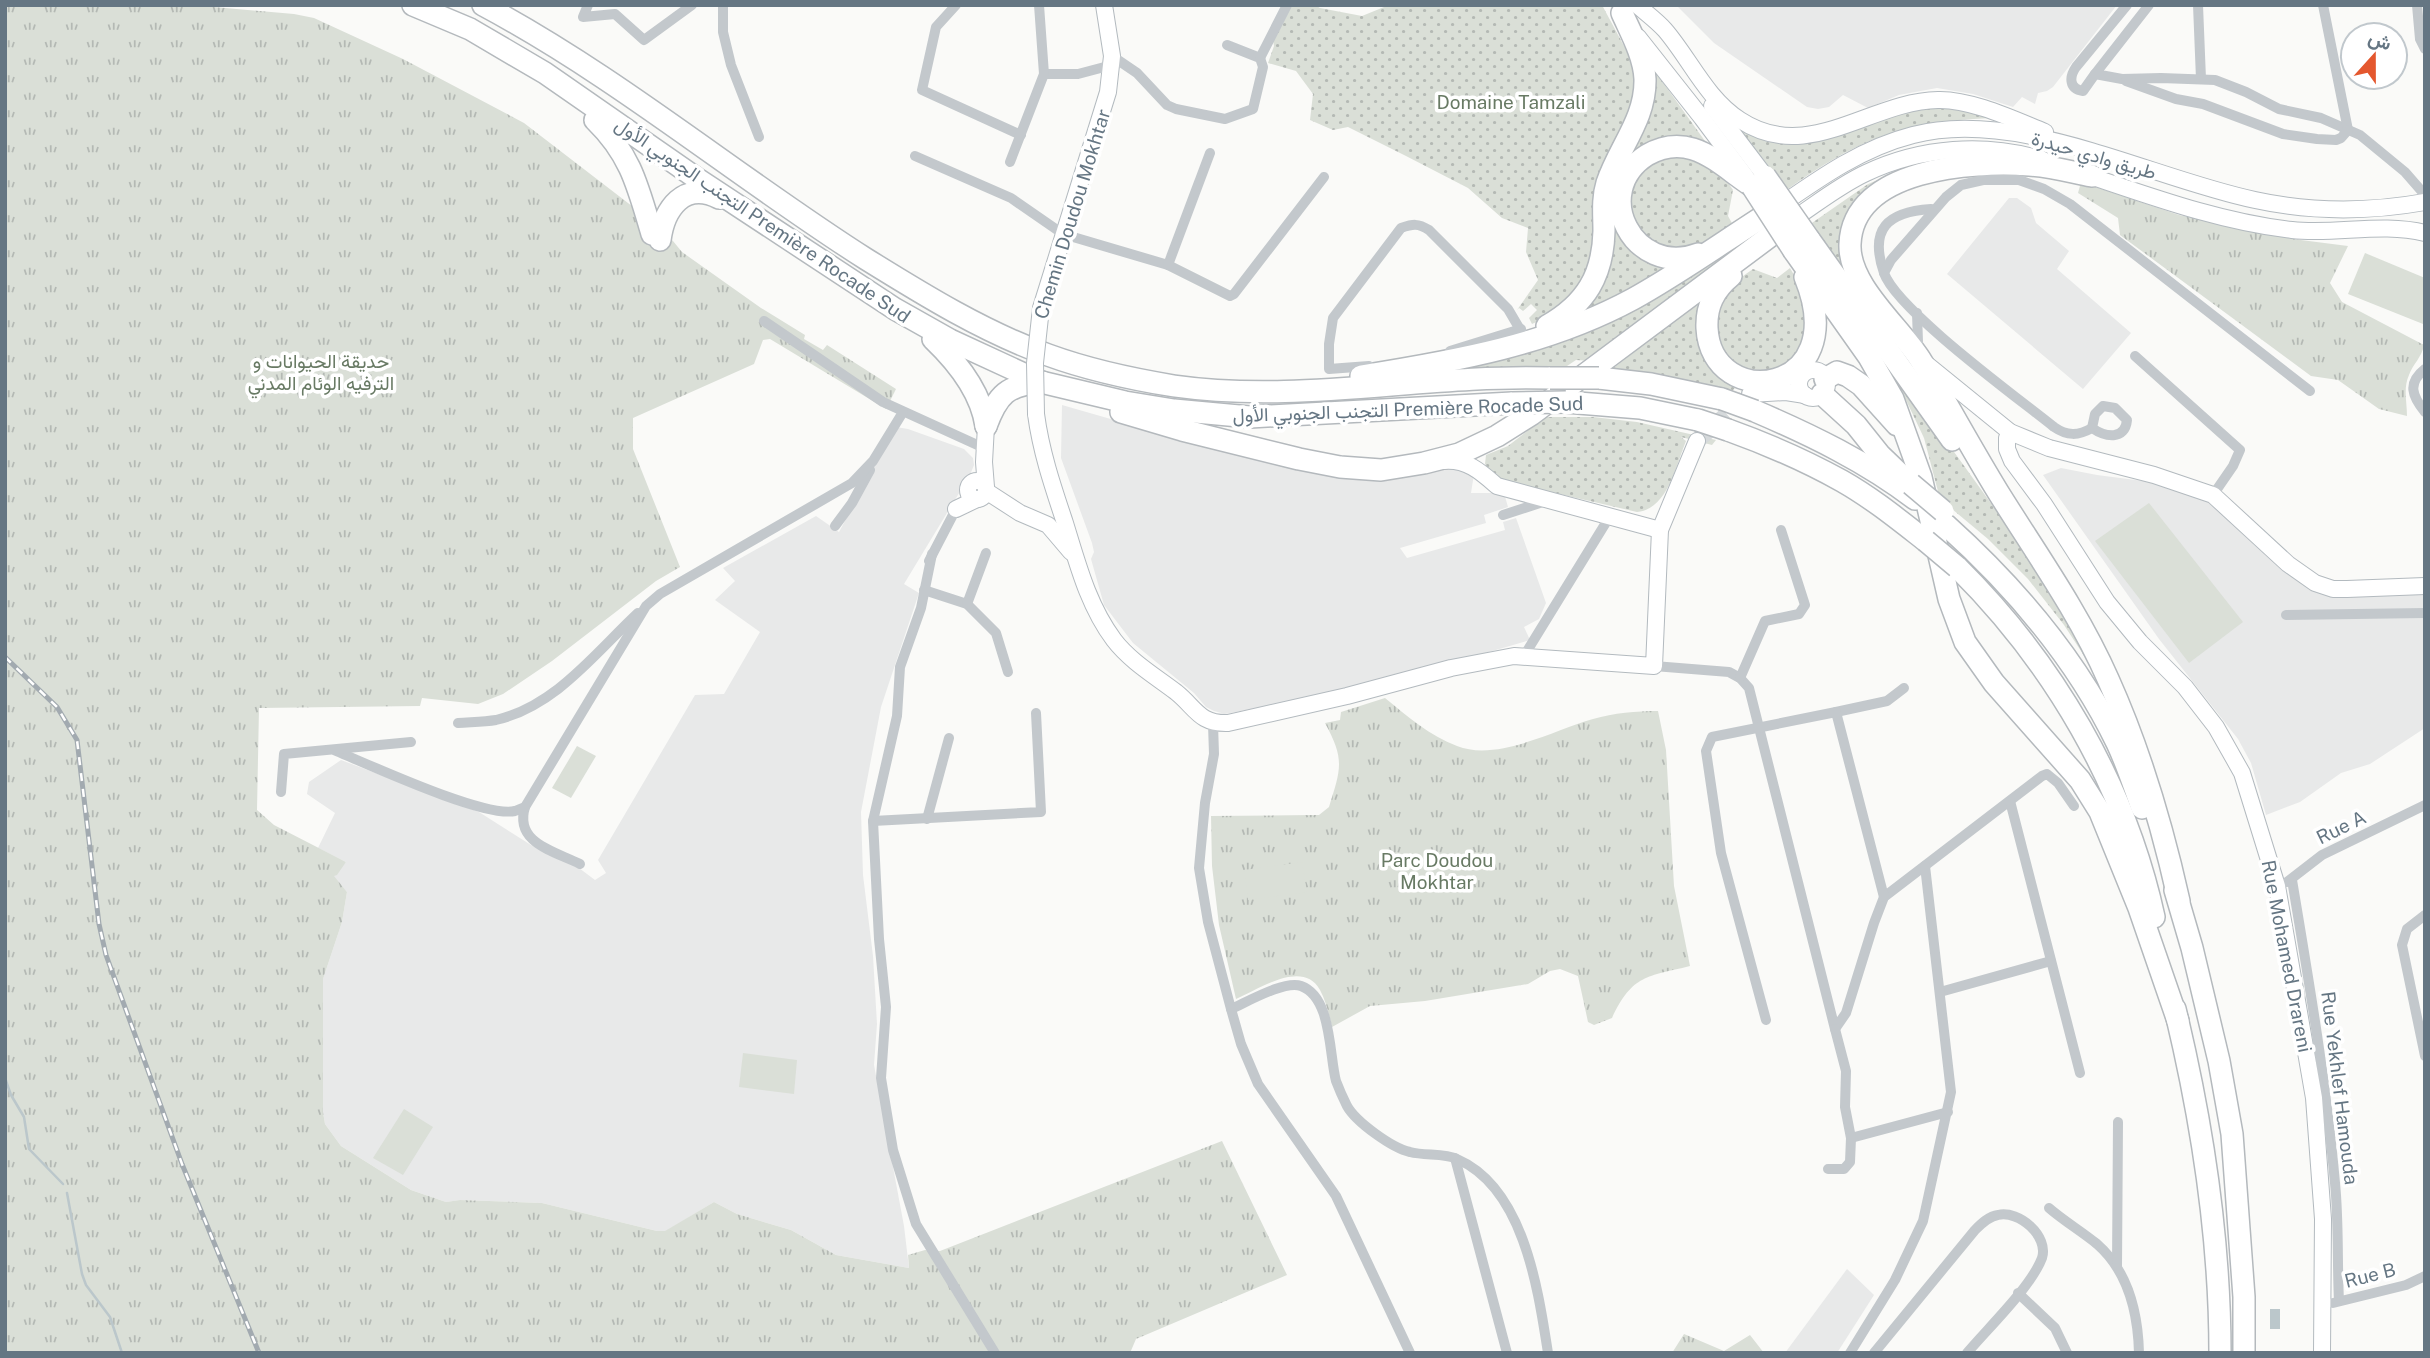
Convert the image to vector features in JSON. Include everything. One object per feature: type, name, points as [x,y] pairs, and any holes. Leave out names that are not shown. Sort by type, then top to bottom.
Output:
[{"type":"highway","name":"التجنب الجنوبي الأول Première Rocade Sud","points":[[413,5],[470,29],[545,73],[752,216],[895,309],[950,340],[1041,382],[1174,410],[1250,417],[1512,403],[1566,402],[1640,408],[1698,431],[1728,430],[1780,451],[1842,481],[1927,541],[1957,567],[2004,617],[2058,690],[2104,771],[2146,878],[2189,1068],[2209,1188],[2214,1230],[2220,1353]]},
{"type":"highway","name":"التجنب الجنوبي الأول Première Rocade Sud","points":[[483,5],[571,58],[839,242],[913,288],[976,323],[1068,362],[1125,377],[1231,392],[1289,393],[1480,379],[1599,378],[1651,384],[1722,399],[1755,411],[1913,491],[1945,518],[2009,584],[2054,638],[2117,743],[2179,901],[2219,1061],[2232,1134],[2243,1283],[2244,1353]]},
{"type":"highway","points":[[1461,359],[1570,313],[1593,283],[1604,244],[1603,199],[1607,183],[1634,130],[1645,78],[1626,8]]},
{"type":"highway","points":[[514,54],[592,117],[621,148],[656,237],[664,217],[679,200],[701,192],[713,195],[752,216]]},
{"type":"highway","points":[[1783,215],[1699,254],[1681,259],[1660,256],[1644,248],[1627,231],[1622,220],[1620,199],[1628,172],[1638,161],[1667,147],[1684,147],[1704,154],[1759,181],[1802,245],[2054,581]]},
{"type":"highway","points":[[2092,176],[2029,165],[1989,164],[1907,178],[1880,190],[1860,210],[1851,233],[1850,249],[1856,273],[1915,352],[1960,431],[2088,639],[2127,723],[2163,836],[2179,901]]},
{"type":"highway","points":[[1190,387],[1344,378],[1461,359],[1540,339],[1634,299],[1783,215]]},
{"type":"highway","points":[[1783,215],[1765,248],[1722,284],[1712,298],[1707,312],[1711,351],[1723,366],[1735,375],[1756,381],[1772,382],[1787,376],[1810,382],[1856,425],[1913,491]]},
{"type":"highway","points":[[986,426],[1001,395],[1018,386],[1041,382],[1114,411],[1299,459],[1368,470],[1424,463],[1475,447],[1532,414],[1783,215]]},
{"type":"highway","points":[[1802,245],[1817,323],[1810,382]]},
{"type":"highway","points":[[1802,245],[1822,288],[1885,383],[1902,420],[1917,463],[1958,628],[1994,683],[2072,771],[2094,800],[2139,908],[2178,1021]]},
{"type":"highway","points":[[895,309],[934,339],[954,361],[981,404],[986,426]]},
{"type":"highway","points":[[1810,382],[1837,372],[1849,376],[1861,385],[1898,426],[1917,463]]},
{"type":"street","points":[[587,5],[583,17],[615,15],[644,40],[692,5]]},
{"type":"street","points":[[723,5],[723,33],[731,65],[759,137]]},
{"type":"street","points":[[956,5],[936,27],[922,90],[1021,135]]},
{"type":"street","points":[[1010,162],[1044,74],[1039,5]]},
{"type":"street","name":"Chemin Doudou Mokhtar","points":[[1104,5],[1112,61],[1101,117],[1041,308],[1035,363],[1036,414],[1049,473],[1083,584],[1100,618],[1130,658],[1213,724]]},
{"type":"street","points":[[1044,74],[1078,74],[1112,61],[1137,73],[1167,104],[1176,109],[1225,119],[1252,109],[1263,67],[1260,58],[1287,5]]},
{"type":"street","points":[[2127,5],[2071,75],[2071,83],[2077,90],[2083,92],[2148,5]]},
{"type":"street","points":[[2198,5],[2201,79]]},
{"type":"street","points":[[2323,5],[2348,130]]},
{"type":"street","points":[[2417,5],[2420,39],[2425,49]]},
{"type":"street","points":[[1626,8],[1664,30],[1715,98],[1742,121],[1758,128],[1797,136],[1816,135],[1842,128],[1884,110],[1940,100],[2004,116],[2091,152]]},
{"type":"street","points":[[1626,8],[1759,181]]},
{"type":"street","points":[[1227,46],[1260,58]]},
{"type":"street","points":[[2095,74],[2122,79],[2176,99],[2203,104],[2283,134],[2336,140],[2348,130]]},
{"type":"street","points":[[2122,79],[2214,80],[2279,109],[2321,118],[2360,135],[2405,173],[2425,195]]},
{"type":"street","name":"طريق وادي حيدرة","points":[[1783,215],[1835,167],[1881,145],[1916,134],[1989,129],[2091,152],[2206,187],[2284,205],[2336,209],[2425,202]]},
{"type":"street","name":"طريق وادي حيدرة","points":[[1783,215],[1867,173],[1921,154],[1944,151],[2006,151],[2193,209],[2273,227],[2326,232],[2399,229],[2425,231]]},
{"type":"street","points":[[1168,265],[1210,153]]},
{"type":"street","points":[[915,156],[1011,198],[1063,234],[1168,265],[1230,296],[1324,177]]},
{"type":"street","points":[[1923,223],[1952,177],[1954,169]]},
{"type":"street","points":[[1884,273],[1891,260],[1923,223],[1946,197],[1961,185],[2011,179],[2034,184],[2077,209],[2311,391]]},
{"type":"street","points":[[2425,202],[2421,216],[2425,231]]},
{"type":"street","points":[[1931,209],[1898,215],[1885,226],[1878,240],[1884,273],[1893,290],[1917,313],[2059,430],[2075,434],[2092,428]]},
{"type":"street","points":[[1413,224],[1420,224],[1429,230],[1508,309],[1523,333],[1379,365],[1329,369],[1333,318],[1401,228],[1413,224]]},
{"type":"street","points":[[1917,313],[1918,342],[1915,352],[2010,432],[2049,448],[2154,475],[2213,495],[2288,564],[2315,583],[2333,589],[2425,586]]},
{"type":"street","points":[[764,321],[883,402],[984,455]]},
{"type":"street","points":[[2136,356],[2240,450],[2233,466],[2213,495]]},
{"type":"street","points":[[2425,369],[2414,381],[2412,389],[2415,399],[2425,412]]},
{"type":"street","points":[[835,526],[866,480],[873,461],[903,412]]},
{"type":"street","points":[[986,426],[978,492],[956,509],[932,554],[919,591],[921,608],[900,667],[897,716],[873,821],[879,939],[886,1007],[881,1078],[893,1150],[916,1224],[995,1353]]},
{"type":"street","points":[[1654,666],[1660,530],[1698,431]]},
{"type":"street","name":"Rue Mohamed Drareni","points":[[2010,432],[2007,449],[2012,461],[2044,504],[2107,602],[2140,642],[2185,687],[2216,727],[2242,773],[2285,883],[2314,1098],[2331,1303],[2322,1353]]},
{"type":"street","points":[[1424,463],[1455,460],[1464,462],[1497,486],[1660,530]]},
{"type":"street","points":[[458,723],[497,719],[536,704],[571,679],[660,594],[852,483],[873,461]]},
{"type":"street","points":[[1048,525],[1051,507],[1049,473]]},
{"type":"street","points":[[978,492],[1048,525],[1075,556]]},
{"type":"street","points":[[1503,515],[1548,500]]},
{"type":"street","points":[[1524,656],[1610,516]]},
{"type":"street","points":[[1740,678],[1765,621],[1799,614],[1805,606],[1781,530]]},
{"type":"street","points":[[967,604],[986,552]]},
{"type":"street","points":[[919,591],[967,604],[996,633],[1008,672]]},
{"type":"street","points":[[580,864],[529,838],[522,824],[525,807],[646,606]]},
{"type":"street","points":[[2286,615],[2425,613]]},
{"type":"street","points":[[1409,1353],[1336,1196],[1258,1084],[1241,1044],[1208,922],[1199,868],[1205,803],[1214,754],[1213,724],[1323,702],[1451,667],[1524,656],[1729,672],[1740,678],[1749,688],[1846,1072],[1845,1107],[1851,1138],[1849,1165],[1844,1169],[1828,1168]]},
{"type":"street","points":[[1766,1020],[1721,853],[1706,751],[1712,737],[1887,701],[1904,688]]},
{"type":"street","points":[[1836,712],[1884,897]]},
{"type":"street","points":[[873,821],[1041,812],[1036,713]]},
{"type":"street","points":[[927,819],[949,738]]},
{"type":"street","points":[[281,792],[284,754],[411,742]]},
{"type":"street","points":[[336,751],[468,804],[506,811],[525,807]]},
{"type":"street","points":[[1835,1029],[1846,1013],[1884,897],[2047,774],[2058,783],[2074,806]]},
{"type":"street","points":[[2010,801],[2080,1073]]},
{"type":"street","name":"Rue A","points":[[2285,883],[2322,855],[2425,805]]},
{"type":"street","points":[[1850,1353],[1895,1280],[1923,1221],[1948,1112],[1951,1080],[1925,866]]},
{"type":"street","points":[[2425,915],[2407,929],[2403,945],[2425,1056]]},
{"type":"street","points":[[1940,992],[2051,961]]},
{"type":"street","points":[[1231,1009],[1282,987],[1300,985],[1314,995],[1325,1015],[1336,1082],[1355,1116],[1385,1140],[1408,1152],[1455,1158],[1476,1170],[1497,1188],[1510,1209],[1523,1243],[1548,1353]]},
{"type":"street","points":[[1851,1138],[1948,1112]]},
{"type":"street","points":[[2118,1122],[2117,1266],[2134,1310],[2139,1353]]},
{"type":"street","points":[[1455,1158],[1507,1353]]},
{"type":"street","points":[[2049,1208],[2097,1245],[2117,1266]]},
{"type":"street","points":[[1874,1353],[1968,1237],[1996,1215],[2012,1216],[2027,1224],[2042,1244],[2041,1261],[2018,1293],[1967,1353]]},
{"type":"street","name":"Rue B","points":[[2331,1303],[2406,1285],[2425,1276]]},
{"type":"street","points":[[2018,1293],[2055,1328],[2067,1353]]},
{"type":"shaded area","points":[[1676,5],[2117,5],[2053,87],[2038,93],[2035,104],[2022,97],[2013,107],[1973,94],[1937,88],[1899,95],[1868,108],[1843,95],[1829,107],[1818,109],[1807,107],[1714,43]]},
{"type":"shaded area","points":[[2009,198],[2017,198],[2031,208],[2036,223],[2069,251],[2057,269],[2131,333],[2083,389],[1947,274]]},
{"type":"shaded area","points":[[1062,405],[1135,426],[1315,469],[1457,465],[1474,474],[1471,493],[1504,493],[1508,507],[1484,515],[1486,523],[1400,548],[1407,558],[1505,530],[1503,522],[1516,518],[1546,603],[1539,619],[1524,627],[1530,640],[1375,685],[1225,714],[1206,707],[1194,693],[1133,643],[1104,605],[1091,559],[1094,552],[1092,543],[1061,458]]},
{"type":"shaded area","points":[[896,427],[964,449],[973,458],[974,465],[904,584],[919,593],[881,707],[861,812],[863,875],[873,956],[877,1024],[874,1065],[904,1226],[909,1268],[836,1255],[791,1230],[737,1214],[714,1202],[666,1231],[657,1231],[542,1203],[461,1200],[446,1202],[411,1190],[341,1146],[325,1124],[323,1112],[323,979],[342,922],[347,892],[333,876],[346,862],[318,848],[335,813],[307,794],[309,782],[341,760],[479,812],[531,845],[575,865],[595,880],[606,873],[598,860],[695,695],[724,694],[760,632],[715,600],[735,581],[723,568],[816,516],[839,532]]},
{"type":"shaded area","points":[[2061,468],[2159,483],[2211,497],[2317,578],[2340,581],[2425,581],[2425,728],[2370,764],[2341,773],[2300,802],[2266,815],[2251,763],[2238,739],[2159,639],[2043,475]]},
{"type":"shaded area","points":[[1847,1269],[1874,1295],[1837,1353],[1785,1353]]},
{"type":"shaded area","points":[[2270,1309],[2280,1309],[2280,1329],[2270,1329]]},
{"type":"green space","name":"حديقة الحيوانات و الترفيه الوئام المدني","points":[[5,5],[192,5],[314,18],[403,59],[524,123],[641,213],[682,252],[761,308],[805,335],[804,339],[823,350],[827,345],[896,389],[886,409],[770,339],[763,340],[754,364],[633,418],[633,449],[680,567],[656,581],[552,661],[503,694],[478,704],[422,698],[420,706],[259,708],[257,810],[274,825],[346,862],[334,876],[347,892],[342,922],[323,979],[323,1112],[325,1124],[341,1146],[411,1190],[446,1202],[460,1200],[542,1203],[665,1231],[714,1202],[737,1214],[791,1230],[836,1255],[909,1268],[908,1255],[925,1250],[940,1251],[1222,1141],[1287,1275],[1136,1339],[1130,1353],[5,1353]]},
{"type":"green space","name":"Domaine Tamzali","points":[[1288,5],[1315,5],[1362,16],[1389,5],[1602,5],[1639,74],[1636,104],[1596,183],[1592,203],[1595,246],[1592,261],[1574,296],[1545,318],[1532,324],[1529,318],[1537,310],[1531,304],[1523,311],[1519,308],[1517,310],[1538,280],[1526,252],[1528,228],[1502,218],[1468,188],[1348,127],[1333,130],[1310,120],[1313,94],[1296,71],[1268,63],[1274,46],[1271,28]]},
{"type":"green space","points":[[1649,63],[1715,155],[1648,148],[1617,220],[1682,263],[1576,316],[1610,240]]},
{"type":"green space","points":[[1949,105],[1995,118],[1934,123],[1883,136],[1836,158],[1785,191],[1718,107],[1777,137],[1900,111]]},
{"type":"green space","points":[[1672,151],[1720,171],[1733,190],[1728,216],[1733,225],[1699,248],[1670,253],[1630,226],[1630,178]]},
{"type":"green space","points":[[1897,172],[1846,243],[1938,403],[1809,225],[1868,184]]},
{"type":"green space","points":[[2081,182],[2179,215],[2293,239],[2348,246],[2330,283],[2342,302],[2424,345],[2407,380],[2407,416],[2379,409],[2338,380],[2311,376],[2120,235],[2118,218],[2078,193]]},
{"type":"green space","points":[[1751,237],[1755,243],[1592,361],[1576,360],[1564,368],[1414,376],[1630,309],[1706,268]]},
{"type":"green space","points":[[1804,243],[2036,566],[2096,674],[2064,625],[2028,579],[1988,539],[1940,499],[1924,438],[1906,400],[1801,246]]},
{"type":"green space","points":[[2365,253],[2425,278],[2423,324],[2348,294]]},
{"type":"green space","points":[[1790,268],[1809,301],[1802,347],[1782,368],[1745,368],[1726,354],[1717,335],[1720,303],[1734,283],[1753,269],[1777,278]]},
{"type":"green space","points":[[1710,293],[1724,380],[1735,388],[1730,393],[1611,370]]},
{"type":"green space","points":[[1545,417],[1593,417],[1637,422],[1716,440],[1712,445],[1681,437],[1686,441],[1663,495],[1648,509],[1637,512],[1504,481],[1491,472],[1485,464],[1486,455],[1508,446]]},
{"type":"green space","points":[[2149,503],[2243,622],[2189,663],[2095,541]]},
{"type":"green space","name":"Parc Doudou Mokhtar","points":[[1385,698],[1437,737],[1473,750],[1490,750],[1525,743],[1609,715],[1658,711],[1666,750],[1674,886],[1690,966],[1643,980],[1627,993],[1612,1018],[1594,1025],[1588,1022],[1578,976],[1560,969],[1550,971],[1528,984],[1425,1001],[1370,1006],[1332,1027],[1320,990],[1312,981],[1303,977],[1280,979],[1236,999],[1219,925],[1212,866],[1211,816],[1319,815],[1329,807],[1339,764],[1336,746],[1325,723],[1340,720],[1341,712]]},
{"type":"green space","points":[[577,746],[596,756],[571,798],[552,788]]},
{"type":"green space","points":[[1302,862],[1307,892],[1248,900],[1244,870]]},
{"type":"green space","points":[[743,1053],[797,1060],[794,1094],[739,1087]]},
{"type":"green space","points":[[404,1109],[433,1127],[403,1175],[373,1158]]},
{"type":"green space","points":[[1684,1334],[1724,1351],[1750,1335],[1764,1353],[1672,1353]]},
{"type":"waterway","points":[[5,1078],[24,1117],[29,1149],[63,1184]]},
{"type":"waterway","points":[[67,1193],[82,1274],[86,1285],[110,1317],[122,1353]]},
{"type":"tunnel","points":[[1697,441],[1745,398]]},
{"type":"railway","points":[[5,657],[57,707],[77,740],[99,924],[106,955],[182,1164],[259,1353]]}]
